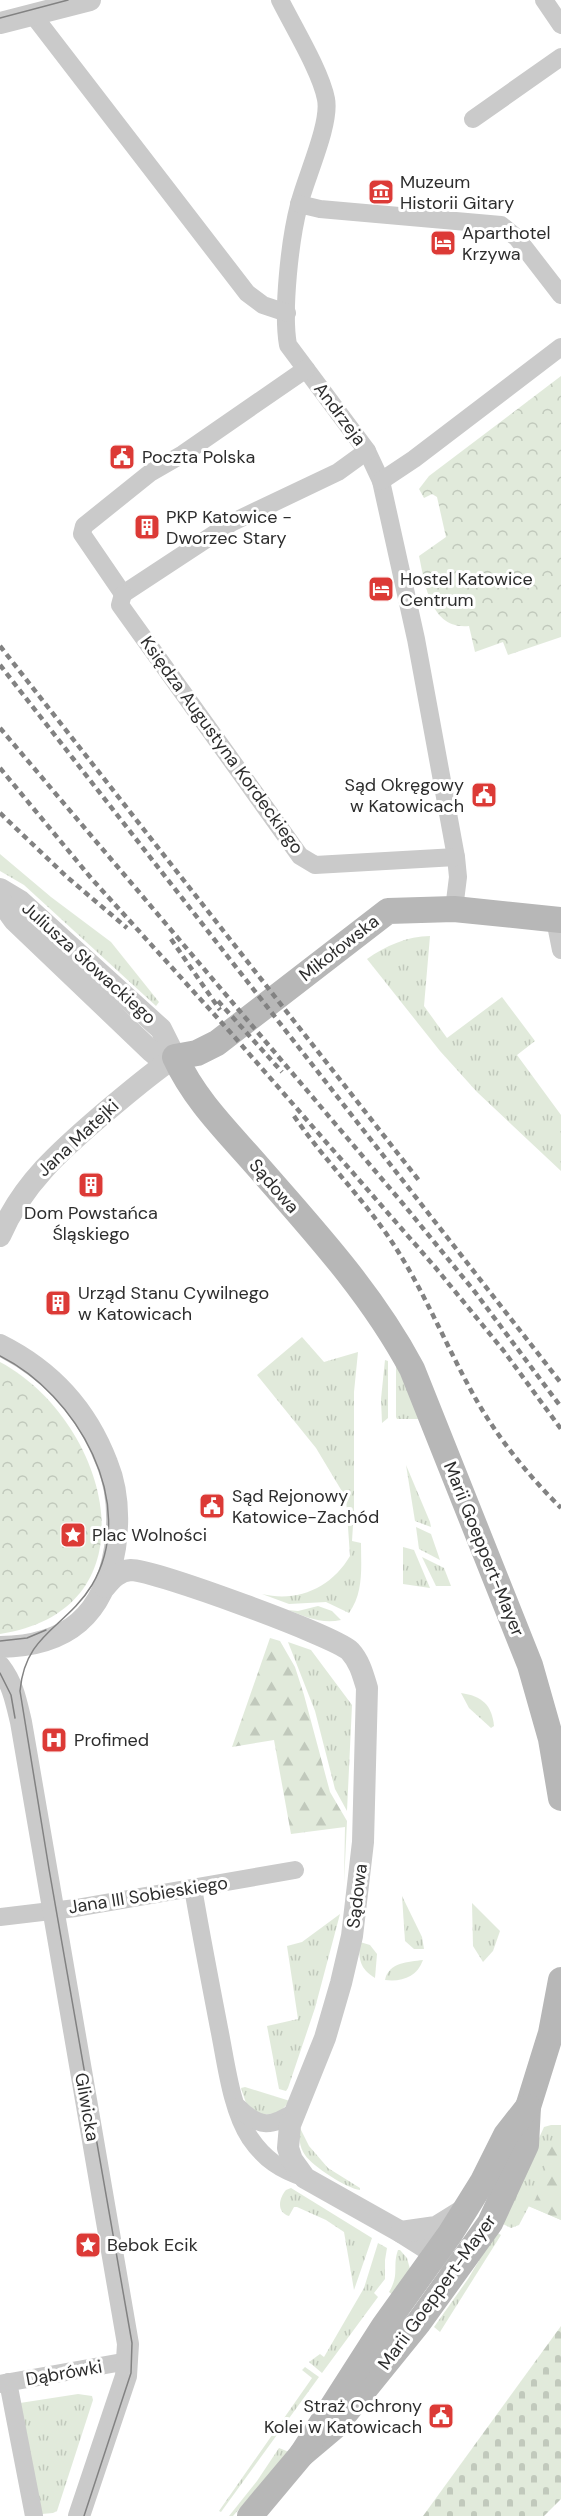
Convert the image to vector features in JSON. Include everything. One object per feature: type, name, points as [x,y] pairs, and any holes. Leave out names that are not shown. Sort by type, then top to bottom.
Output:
[{"type":"main road","name":"Mikołowska","points":[[175,1057],[197,1053],[217,1043],[388,910],[454,909],[558,920]]},
{"type":"main road","name":"Sądowa","points":[[175,1057],[183,1075],[202,1103],[339,1260],[378,1311]]},
{"type":"main road","name":"Marii Goeppert-Mayer","points":[[378,1311],[399,1344],[421,1388],[530,1665],[551,1738],[561,1798]]},
{"type":"main road","name":"Marii Goeppert-Mayer","points":[[302,2454],[334,2427],[419,2322],[490,2223],[526,2145],[528,2107],[551,2033],[561,1980]]},
{"type":"main road","name":"Marii Goeppert-Mayer","points":[[250,2516],[302,2454],[384,2326],[437,2253],[483,2181],[506,2135],[528,2107]]},
{"type":"street","points":[[0,23],[90,0]]},
{"type":"street","name":"Andrzeja","points":[[280,0],[321,84],[326,101],[322,128],[299,204],[294,229],[285,328],[288,345],[368,451],[381,481],[416,639],[456,857],[458,877],[454,909]]},
{"type":"street","points":[[544,0],[561,25]]},
{"type":"street","points":[[33,15],[247,293],[263,305],[286,313]]},
{"type":"street","points":[[473,119],[561,57]]},
{"type":"street","points":[[299,204],[320,209],[501,225],[517,238],[561,295]]},
{"type":"street","points":[[381,481],[414,459],[561,347]]},
{"type":"street","points":[[306,369],[183,454],[150,473],[84,526],[82,534],[123,594],[231,523],[338,472],[368,451]]},
{"type":"street","name":"Księdza Augustyna Kordeckiego","points":[[123,594],[120,605],[300,856],[315,864],[456,857]]},
{"type":"street","name":"Juliusza Słowackiego","points":[[0,888],[20,901],[161,1029],[175,1057],[157,1056],[151,1051],[14,920],[0,900]]},
{"type":"street","points":[[558,920],[561,950]]},
{"type":"street","name":"Jana Matejki","points":[[0,1236],[18,1202],[45,1166],[150,1074],[175,1057]]},
{"type":"street","points":[[0,1345],[40,1368],[81,1413],[108,1464],[115,1495],[117,1531],[105,1587],[96,1604],[78,1624],[53,1638],[0,1647]]},
{"type":"street","name":"Sądowa","points":[[105,1587],[117,1574],[135,1570],[170,1580],[322,1635],[350,1651],[361,1668],[367,1688],[363,1842],[355,1916],[332,2016],[289,2131],[288,2148],[292,2160],[305,2178]]},
{"type":"street","name":"Gliwicka","points":[[15,1694],[19,1665],[33,1642]]},
{"type":"street","name":"Gliwicka","points":[[0,1667],[10,1680],[15,1694],[126,2325],[128,2361],[122,2391],[79,2516]]},
{"type":"street","name":"Jana III Sobieskiego","points":[[0,1917],[76,1908],[295,1870]]},
{"type":"street","points":[[193,1888],[231,2085],[247,2132],[261,2151],[283,2171],[305,2178],[437,2253],[458,2268]]},
{"type":"street","points":[[238,2107],[250,2119],[273,2124],[296,2111]]},
{"type":"street","points":[[401,2232],[436,2227],[465,2209]]},
{"type":"street","name":"Dąbrówki","points":[[4,2383],[128,2361]]},
{"type":"street","points":[[4,2383],[34,2516]]},
{"type":"green space","points":[[561,376],[561,637],[508,655],[503,642],[475,652],[469,626],[446,621],[438,613],[427,591],[419,556],[446,537],[437,497],[432,494],[424,498],[419,489],[429,476]]},
{"type":"green space","points":[[0,854],[51,897],[111,942],[159,1002],[156,1006],[24,885],[0,871]]},
{"type":"green space","points":[[430,936],[424,1006],[447,1038],[502,997],[535,1041],[517,1055],[561,1115],[561,1171],[477,1092],[440,1051],[367,959],[397,943]]},
{"type":"green space","points":[[302,1337],[324,1362],[358,1352],[354,1392],[352,1541],[361,1543],[361,1570],[357,1597],[349,1613],[326,1602],[289,1604],[262,1594],[288,1596],[313,1590],[334,1576],[350,1556],[346,1498],[316,1448],[257,1375]]},
{"type":"green space","points":[[385,1360],[388,1361],[388,1418],[382,1423],[381,1399]]},
{"type":"green space","points":[[0,1362],[38,1390],[69,1426],[90,1468],[101,1511],[99,1553],[83,1590],[50,1618],[0,1634]]},
{"type":"green space","points":[[396,1362],[420,1419],[397,1419],[396,1417]]},
{"type":"green space","points":[[406,1465],[430,1522],[431,1527],[415,1521]]},
{"type":"green space","points":[[416,1527],[431,1534],[440,1560],[419,1549]]},
{"type":"green space","points":[[403,1547],[414,1550],[430,1588],[403,1584]]},
{"type":"green space","points":[[422,1557],[444,1568],[451,1586],[436,1586]]},
{"type":"green space","points":[[318,1606],[332,1611],[341,1620],[320,1620],[288,1610],[298,1611]]},
{"type":"green space","points":[[270,1638],[280,1641],[295,1667],[330,1792],[347,1821],[344,1883],[345,1827],[291,1834],[274,1740],[232,1747]]},
{"type":"green space","points":[[288,1642],[311,1650],[352,1705],[347,1811],[335,1789],[315,1711]]},
{"type":"green space","points":[[461,1693],[475,1696],[485,1703],[491,1712],[494,1726],[491,1728],[469,1708]]},
{"type":"green space","points":[[402,1896],[422,1937],[424,1949],[414,1949],[405,1941]]},
{"type":"green space","points":[[472,1903],[500,1931],[493,1951],[483,1962],[473,1946]]},
{"type":"green space","points":[[340,1914],[315,2008],[288,2088],[286,2091],[279,2089],[267,2026],[298,2019],[287,1946],[302,1942]]},
{"type":"green space","points":[[360,1942],[370,1945],[377,1954],[375,1978],[366,1971],[361,1963]]},
{"type":"green space","points":[[423,1960],[417,1971],[408,1977],[385,1980],[387,1974],[395,1966],[405,1962]]},
{"type":"green space","points":[[245,2087],[290,2101],[279,2113],[260,2115],[246,2103],[241,2088]]},
{"type":"green space","points":[[561,2125],[561,2220],[529,2206],[519,2225],[511,2228],[501,2223],[544,2127]]},
{"type":"green space","points":[[300,2128],[309,2146],[328,2168],[360,2190],[322,2171],[309,2160],[301,2145]]},
{"type":"green space","points":[[561,2140],[561,2220],[528,2206],[535,2200],[546,2173],[545,2151],[552,2143]]},
{"type":"green space","points":[[291,2188],[372,2238],[354,2290],[344,2232],[326,2220],[297,2207],[294,2207],[289,2216],[285,2214],[280,2208],[280,2201],[286,2190]]},
{"type":"green space","points":[[496,2232],[501,2235],[440,2332],[434,2327],[468,2279]]},
{"type":"green space","points":[[378,2243],[387,2248],[385,2279],[374,2293],[378,2297],[322,2373],[309,2362],[320,2354],[324,2357],[364,2288]]},
{"type":"green space","points":[[398,2250],[407,2258],[411,2273],[398,2299],[389,2292],[394,2280]]},
{"type":"green space","points":[[561,2326],[561,2499],[544,2516],[423,2516]]},
{"type":"green space","points":[[305,2367],[319,2377],[221,2512],[219,2511],[312,2378],[302,2370]]},
{"type":"green space","points":[[78,2394],[92,2396],[93,2400],[57,2511],[42,2514],[20,2403]]},
{"type":"green space","points":[[279,2448],[289,2452],[233,2516],[229,2516],[257,2481]]},
{"type":"tram line","points":[[0,18],[68,0]]},
{"type":"tram line","points":[[0,1356],[28,1373],[53,1396],[75,1424],[92,1454],[104,1487],[109,1520],[105,1553],[92,1585],[82,1600],[38,1643],[23,1672],[20,1691],[132,2343],[131,2373],[84,2516]]},
{"type":"tram line","points":[[0,1641],[27,1638],[46,1630]]},
{"type":"tram line","points":[[0,1673],[11,1695],[15,1718]]},
{"type":"railway","points":[[0,646],[421,1183]]},
{"type":"railway","points":[[0,665],[561,1383]]},
{"type":"railway","points":[[0,728],[404,1205],[475,1292],[561,1407]]},
{"type":"railway","points":[[0,768],[91,878],[231,1033],[435,1267],[503,1350],[561,1429]]},
{"type":"railway","points":[[0,813],[67,877],[127,928]]},
{"type":"railway","points":[[171,939],[220,1010]]},
{"type":"railway","points":[[218,1001],[282,1072]]},
{"type":"railway","points":[[294,1116],[375,1218],[399,1253],[419,1287],[473,1394],[502,1440],[536,1482],[561,1508]]},
{"type":"place","name":"Muzeum Historii Gitary","points":[[381,192]]},
{"type":"place","name":"Aparthotel Krzywa","points":[[443,243]]},
{"type":"place","name":"Poczta Polska","points":[[122,457]]},
{"type":"place","name":"PKP Katowice - Dworzec Stary","points":[[147,527]]},
{"type":"place","name":"Hostel Katowice Centrum","points":[[381,589]]},
{"type":"place","name":"Sąd Okręgowy w Katowicach","points":[[484,795]]},
{"type":"place","name":"Dom Powstańca Śląskiego","points":[[91,1185]]},
{"type":"place","name":"Urząd Stanu Cywilnego w Katowicach","points":[[58,1303]]},
{"type":"place","name":"Sąd Rejonowy Katowice-Zachód","points":[[212,1506]]},
{"type":"place","name":"Plac Wolności","points":[[73,1535]]},
{"type":"place","name":"Profimed","points":[[54,1740]]},
{"type":"place","name":"Bebok Ecik","points":[[88,2245]]},
{"type":"place","name":"Straż Ochrony Kolei w Katowicach","points":[[441,2416]]}]
